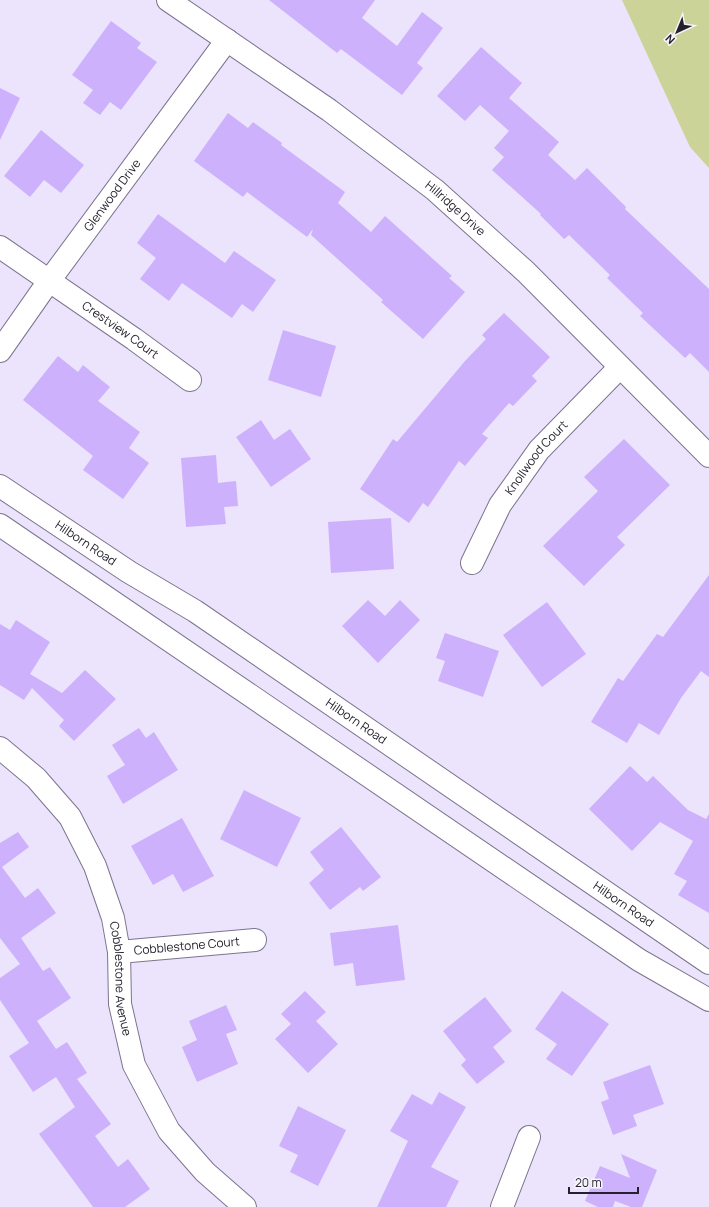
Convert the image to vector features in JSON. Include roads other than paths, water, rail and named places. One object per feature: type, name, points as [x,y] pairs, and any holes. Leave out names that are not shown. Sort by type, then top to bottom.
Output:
[{"type":"street","name":"Hillridge Drive","points":[[168,0],[329,110],[435,190],[526,272],[709,456]]},
{"type":"street","name":"Glenwood Drive","points":[[0,351],[50,280],[227,40]]},
{"type":"street","name":"Crestview Court","points":[[0,247],[50,280],[190,380]]},
{"type":"street","name":"Knollwood Court","points":[[472,563],[500,505],[539,450],[620,367]]},
{"type":"street","name":"Hilborn Road","points":[[0,486],[129,572],[195,611],[709,963]]},
{"type":"street","points":[[0,525],[639,960],[709,1000]]},
{"type":"street","name":"Cobblestone Avenue","points":[[0,748],[36,778],[70,817],[95,866],[113,918],[119,952],[120,1004],[134,1065],[169,1131],[205,1172],[245,1207]]},
{"type":"street","name":"Cobblestone Court","points":[[119,952],[255,940]]},
{"type":"street","points":[[502,1207],[529,1137]]}]
